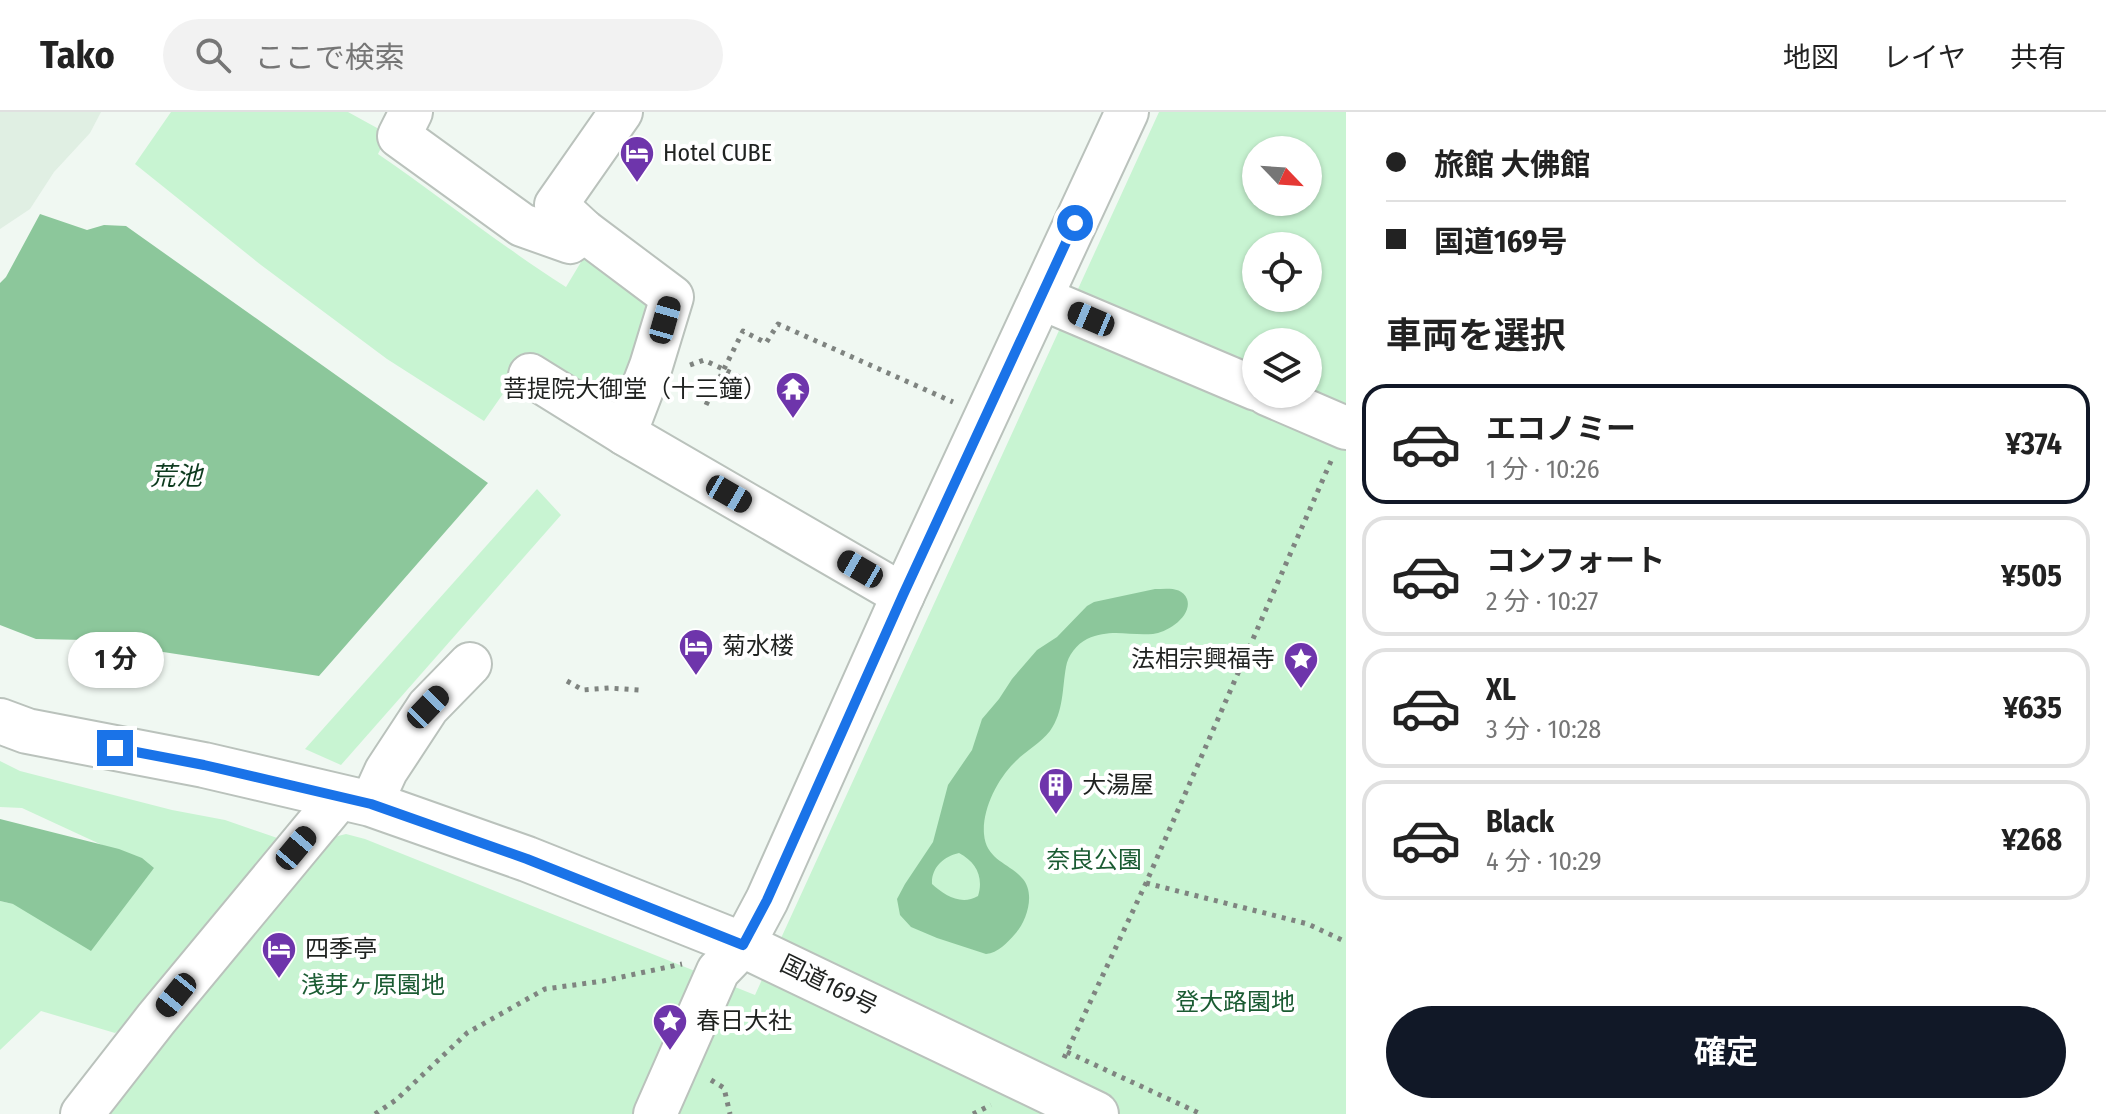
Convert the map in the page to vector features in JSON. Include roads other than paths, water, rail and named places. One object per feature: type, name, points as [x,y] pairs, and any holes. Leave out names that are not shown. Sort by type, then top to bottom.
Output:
[{"type":"highway","name":"国道169号","points":[[0,721],[27,731],[204,765],[355,800],[527,859],[743,945],[1096,1114]]},
{"type":"street","points":[[411,112],[399,136],[522,225],[570,242],[584,231]]},
{"type":"street","points":[[621,112],[556,205],[584,231],[672,297],[651,366],[625,434]]},
{"type":"street","points":[[655,1114],[718,971],[743,945],[767,900],[903,595],[1041,298],[1112,124]]},
{"type":"street","points":[[1041,298],[1242,383]]},
{"type":"street","points":[[530,375],[625,434],[903,595]]},
{"type":"street","points":[[1300,408],[1346,428]]},
{"type":"street","points":[[82,1114],[156,1019],[355,800],[386,771],[428,707],[470,664]]},
{"type":"water","name":"荒池","points":[[40,214],[87,230],[104,225],[126,226],[488,483],[319,676],[85,640],[36,639],[0,625],[0,283]]},
{"type":"water","points":[[1169,589],[1185,595],[1188,605],[1178,622],[1159,633],[1104,634],[1087,639],[1076,647],[1067,663],[1055,723],[1046,736],[1014,763],[997,787],[985,815],[984,834],[993,855],[1026,884],[1029,899],[1023,922],[1005,944],[986,954],[911,927],[900,915],[897,899],[933,842],[948,785],[972,750],[982,719],[1037,650],[1057,637],[1094,602]],"holes":[[[959,853],[977,871],[980,883],[978,896],[965,900],[947,895],[932,884],[936,868],[944,860]]]},
{"type":"water","points":[[0,819],[119,849],[142,858],[154,868],[91,951],[13,904],[0,901]]},
{"type":"place","name":"Hotel CUBE","points":[[637,184]]},
{"type":"place","name":"菩提院大御堂（十三鐘）","points":[[793,420]]},
{"type":"place","name":"菊水楼","points":[[696,677]]},
{"type":"place","name":"法相宗興福寺","points":[[1301,690]]},
{"type":"place","name":"大湯屋","points":[[1056,816]]},
{"type":"place","name":"四季亭","points":[[279,980]]},
{"type":"place","name":"春日大社","points":[[670,1052]]},
{"type":"park label","name":"奈良公園","points":[[1094,860]]},
{"type":"park label","name":"浅芽ヶ原園地","points":[[373,985]]},
{"type":"park label","name":"登大路園地","points":[[1235,1002]]}]
